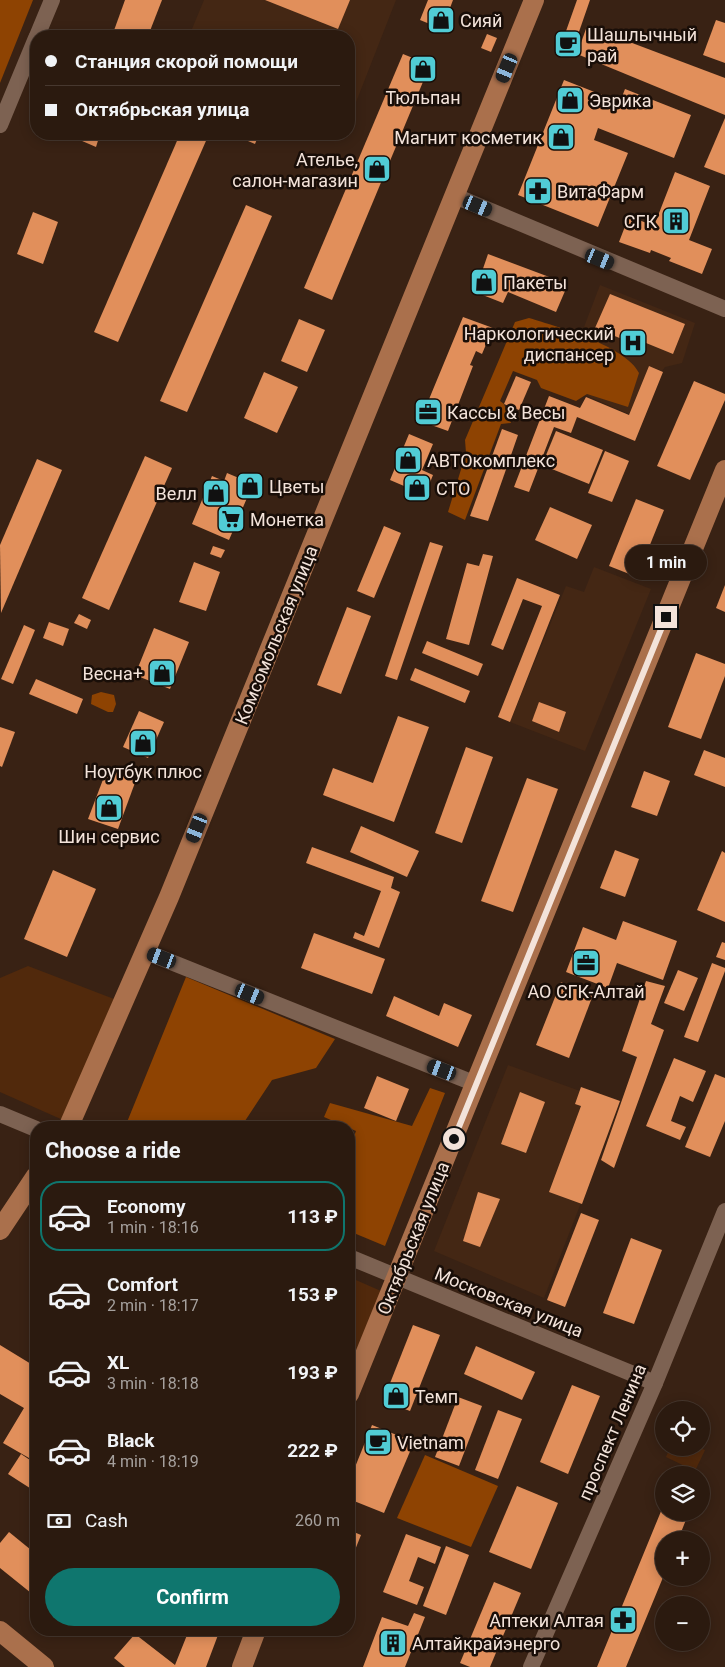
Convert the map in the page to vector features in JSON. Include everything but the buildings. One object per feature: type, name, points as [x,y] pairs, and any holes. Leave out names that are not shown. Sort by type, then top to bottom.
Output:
[{"type":"main road","name":"Комсомольская улица","points":[[71,1121],[146,952],[534,0]]},
{"type":"main road","name":"Октябрьская улица","points":[[355,1380],[725,470]]},
{"type":"main road","points":[[0,1230],[30,1185]]},
{"type":"main road","points":[[0,1632],[44,1667]]},
{"type":"main road","points":[[242,1667],[254,1636]]},
{"type":"street","points":[[40,30],[52,0]]},
{"type":"street","points":[[0,125],[30,54]]},
{"type":"street","points":[[455,196],[725,309]]},
{"type":"street","points":[[146,952],[476,1084]]},
{"type":"street","points":[[0,1114],[30,1126]]},
{"type":"street","name":"проспект Ленина","points":[[531,1667],[655,1383],[725,1211]]},
{"type":"street","name":"Московская улица","points":[[355,1260],[655,1383]]},
{"type":"shaded area","points":[[0,0],[33,0],[0,83]]},
{"type":"shaded area","points":[[204,0],[396,0],[355,105],[355,30],[192,30]]},
{"type":"shaded area","name":"Наркологический диспансер","points":[[600,285],[695,323],[682,363],[665,367],[662,371],[649,366],[631,415],[562,385]]},
{"type":"shaded area","points":[[529,318],[573,332],[606,346],[632,363],[639,373],[628,407],[587,394],[576,401],[541,388],[537,380],[513,371],[500,401],[504,404],[511,423],[501,424],[465,520],[448,512],[466,453],[465,440],[515,322]]},
{"type":"shaded area","points":[[594,567],[651,589],[585,751],[510,722],[566,586],[584,592]]},
{"type":"shaded area","points":[[101,692],[114,695],[116,704],[113,712],[108,712],[91,704],[92,695]]},
{"type":"shaded area","points":[[28,966],[114,999],[63,1120],[0,1092],[0,978]]},
{"type":"shaded area","points":[[186,977],[335,1039],[316,1068],[272,1080],[245,1121],[127,1121]]},
{"type":"shaded area","points":[[508,1065],[619,1105],[544,1298],[434,1251]]},
{"type":"shaded area","points":[[430,1088],[445,1093],[385,1246],[355,1234],[355,1121],[333,1121],[324,1117],[330,1103],[412,1126]]},
{"type":"shaded area","points":[[355,1280],[381,1291],[355,1354]]},
{"type":"shaded area","points":[[425,1455],[498,1486],[471,1547],[397,1518]]},
{"type":"shaded area","points":[[702,1456],[697,1466],[685,1466],[666,1457]]},
{"type":"place","name":"Сияй","points":[[441,20]]},
{"type":"place","name":"Шашлычный рай","points":[[568,44]]},
{"type":"place","name":"Тюльпан","points":[[423,69]]},
{"type":"place","name":"Эврика","points":[[570,100]]},
{"type":"place","name":"Магнит косметик","points":[[561,137]]},
{"type":"place","name":"Ателье, салон-магазин","points":[[377,169]]},
{"type":"place","name":"ВитаФарм","points":[[538,191]]},
{"type":"place","name":"СГК","points":[[676,221]]},
{"type":"place","name":"Пакеты","points":[[484,282]]},
{"type":"place","name":"Наркологический диспансер","points":[[633,343]]},
{"type":"place","name":"Кассы & Весы","points":[[428,412]]},
{"type":"place","name":"АВТОкомплекс","points":[[408,460]]},
{"type":"place","name":"Цветы","points":[[250,486]]},
{"type":"place","name":"СТО","points":[[417,488]]},
{"type":"place","name":"Велл","points":[[216,493]]},
{"type":"place","name":"Монетка","points":[[231,519]]},
{"type":"place","name":"Весна+","points":[[162,673]]},
{"type":"place","name":"Ноутбук плюс","points":[[143,743]]},
{"type":"place","name":"Шин сервис","points":[[109,808]]},
{"type":"place","name":"АО СГК-Алтай","points":[[586,963]]},
{"type":"place","name":"Темп","points":[[396,1396]]},
{"type":"place","name":"Vietnam","points":[[378,1442]]},
{"type":"place","name":"Аптеки Алтая","points":[[623,1620]]},
{"type":"place","name":"Алтайкрайэнерго","points":[[393,1643]]},
{"type":"route","points":[[454,1139],[666,617]]}]
